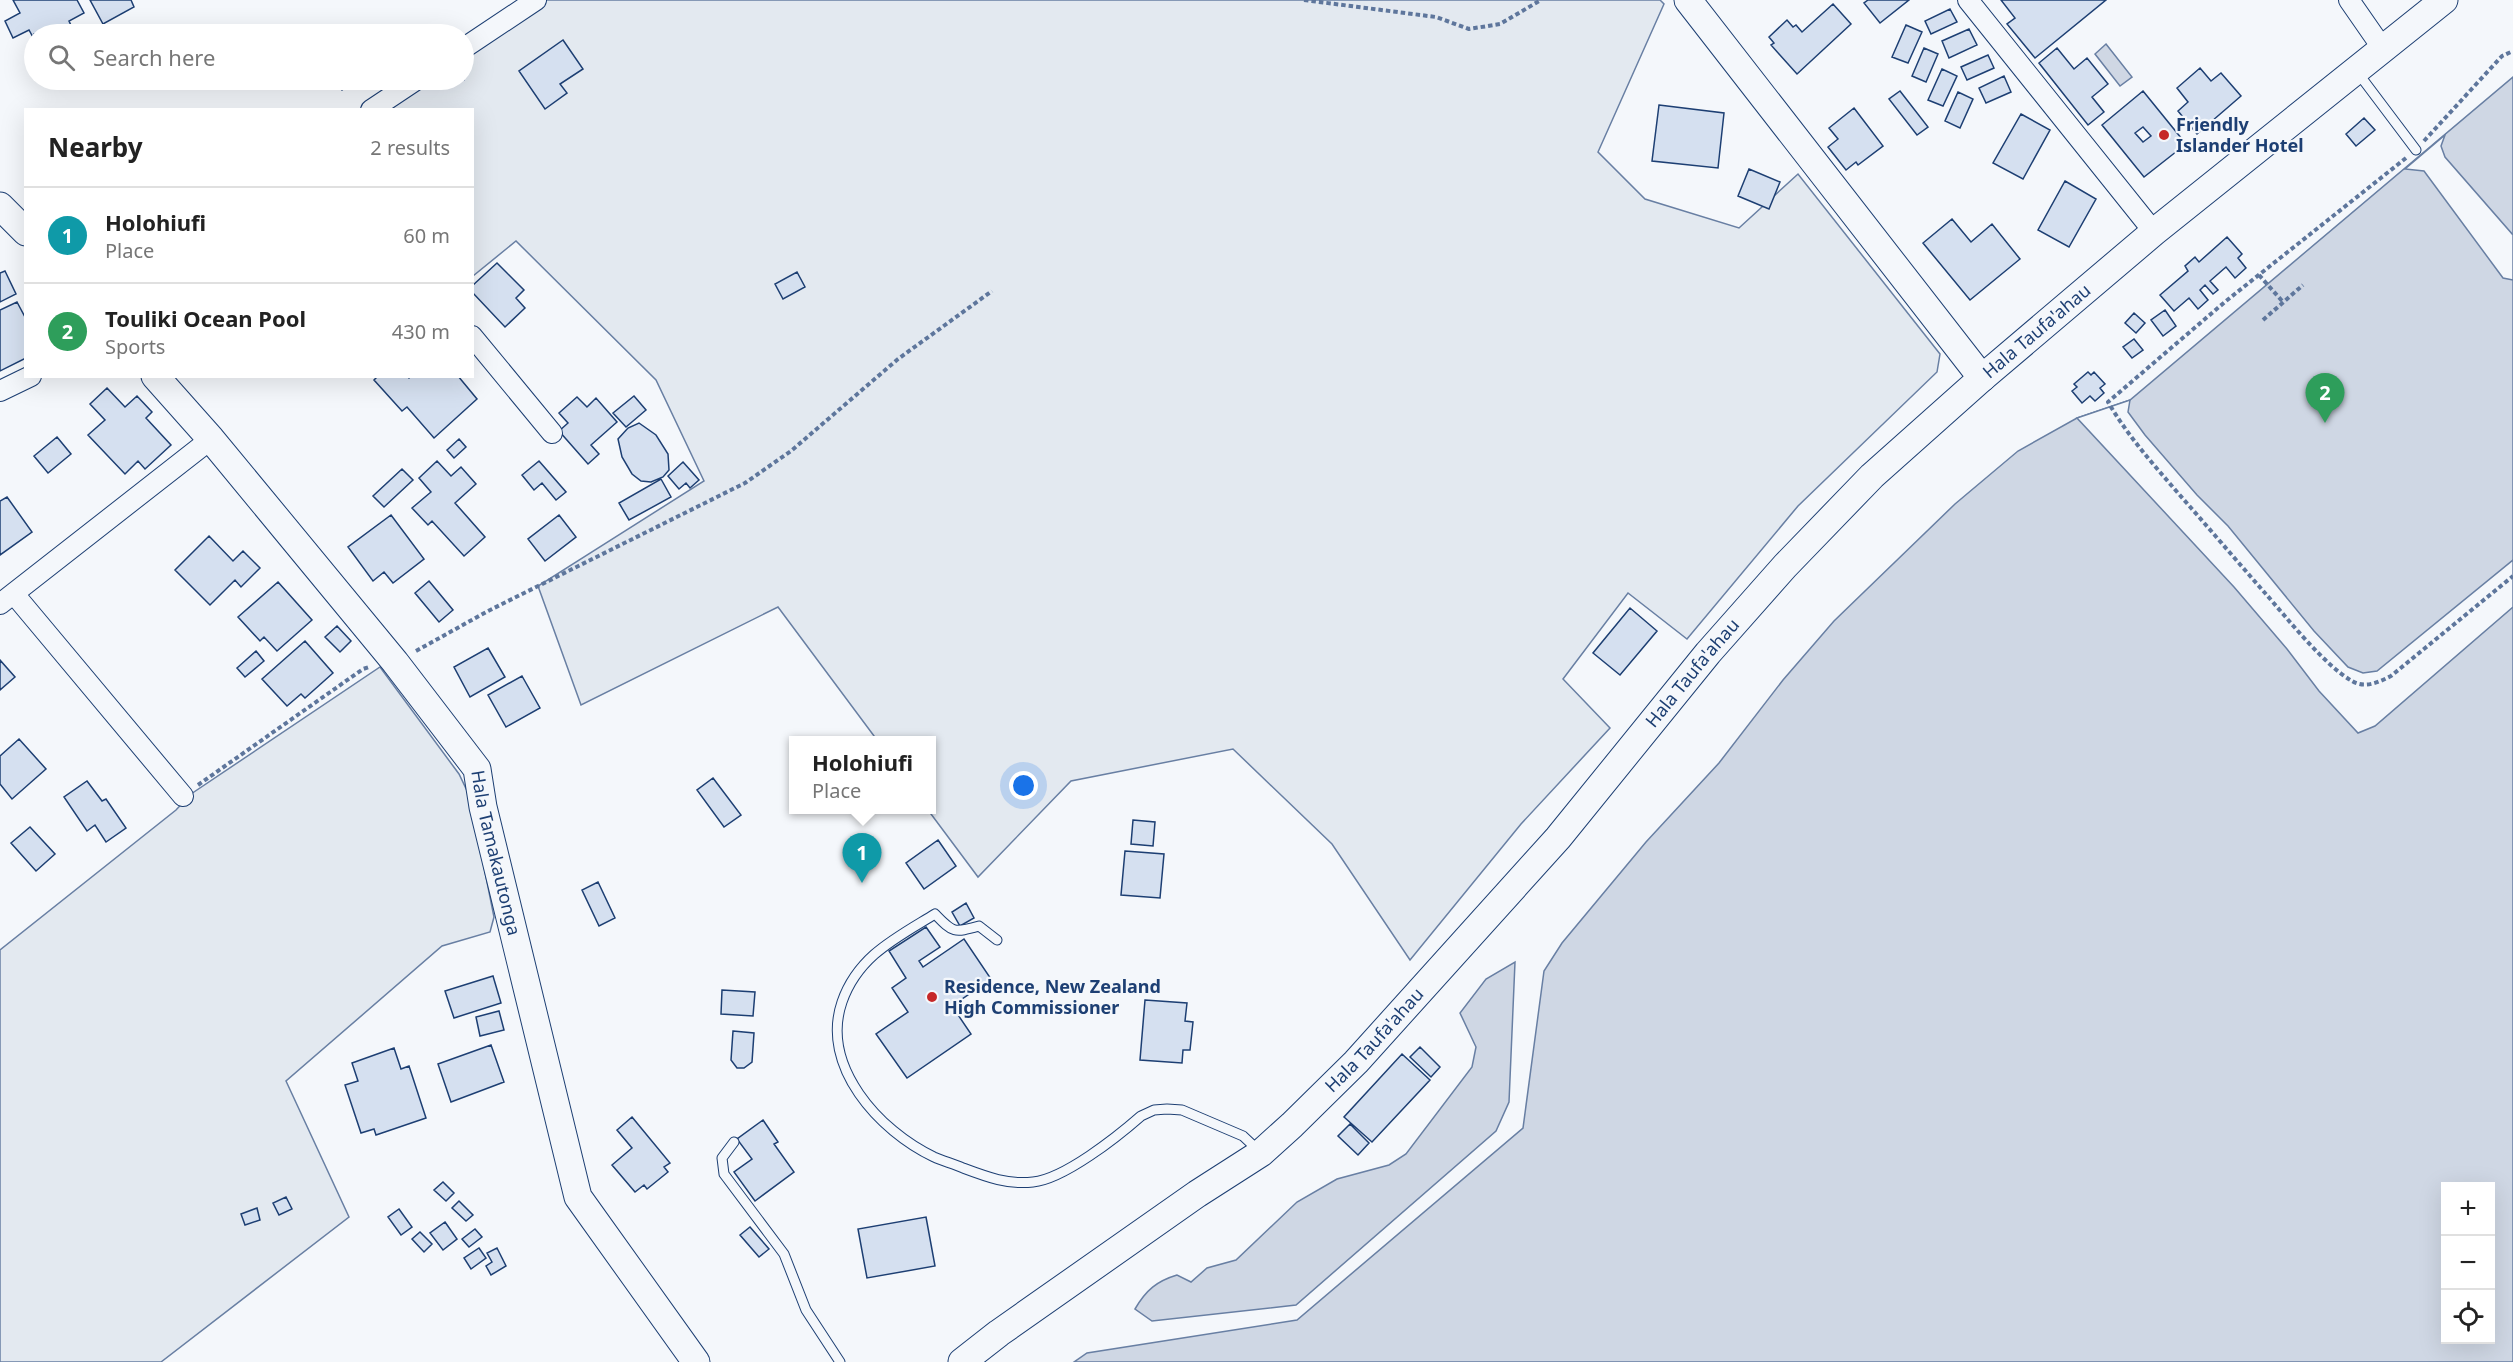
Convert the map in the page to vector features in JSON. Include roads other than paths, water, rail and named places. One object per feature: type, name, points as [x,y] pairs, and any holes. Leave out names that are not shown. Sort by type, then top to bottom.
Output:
[{"type":"street","points":[[474,41],[536,0]]},
{"type":"street","points":[[1688,0],[1982,378]]},
{"type":"street","points":[[1968,0],[2154,232]]},
{"type":"street","points":[[2349,0],[2383,49]]},
{"type":"street","name":"Hala Taufa'ahau","points":[[962,1362],[999,1333],[1197,1194],[1261,1153],[1356,1062],[1558,838],[1708,653],[1785,566],[1872,476],[1982,378],[2154,232],[2444,0]]},
{"type":"street","points":[[374,108],[401,90]]},
{"type":"street","points":[[0,206],[24,229]]},
{"type":"street","points":[[474,338],[552,433]]},
{"type":"street","points":[[0,391],[27,378]]},
{"type":"street","name":"Hala Tamakautonga","points":[[156,378],[211,439],[395,662],[477,769],[483,807],[578,1197],[696,1362]]},
{"type":"street","points":[[183,796],[7,599],[211,439]]},
{"type":"lane","points":[[2356,71],[2370,86],[2394,123],[2416,150]]},
{"type":"lane","points":[[997,940],[979,926],[958,932],[949,929],[935,914],[878,948],[857,973],[842,1001],[837,1024],[838,1048],[849,1076],[869,1107],[897,1133],[933,1156],[1007,1183],[1036,1182],[1068,1169],[1141,1116],[1154,1110],[1167,1108],[1182,1110],[1243,1136],[1261,1153]]},
{"type":"lane","points":[[734,1142],[722,1158],[722,1170],[784,1254],[806,1310],[840,1362]]},
{"type":"place","name":"Friendly Islander Hotel","points":[[2164,135]]},
{"type":"place","name":"Touliki Ocean Pool","points":[[2325,423]]},
{"type":"place","name":"Holohiufi","points":[[862,883]]},
{"type":"place","name":"Residence, New Zealand High Commissioner","points":[[932,997]]}]
